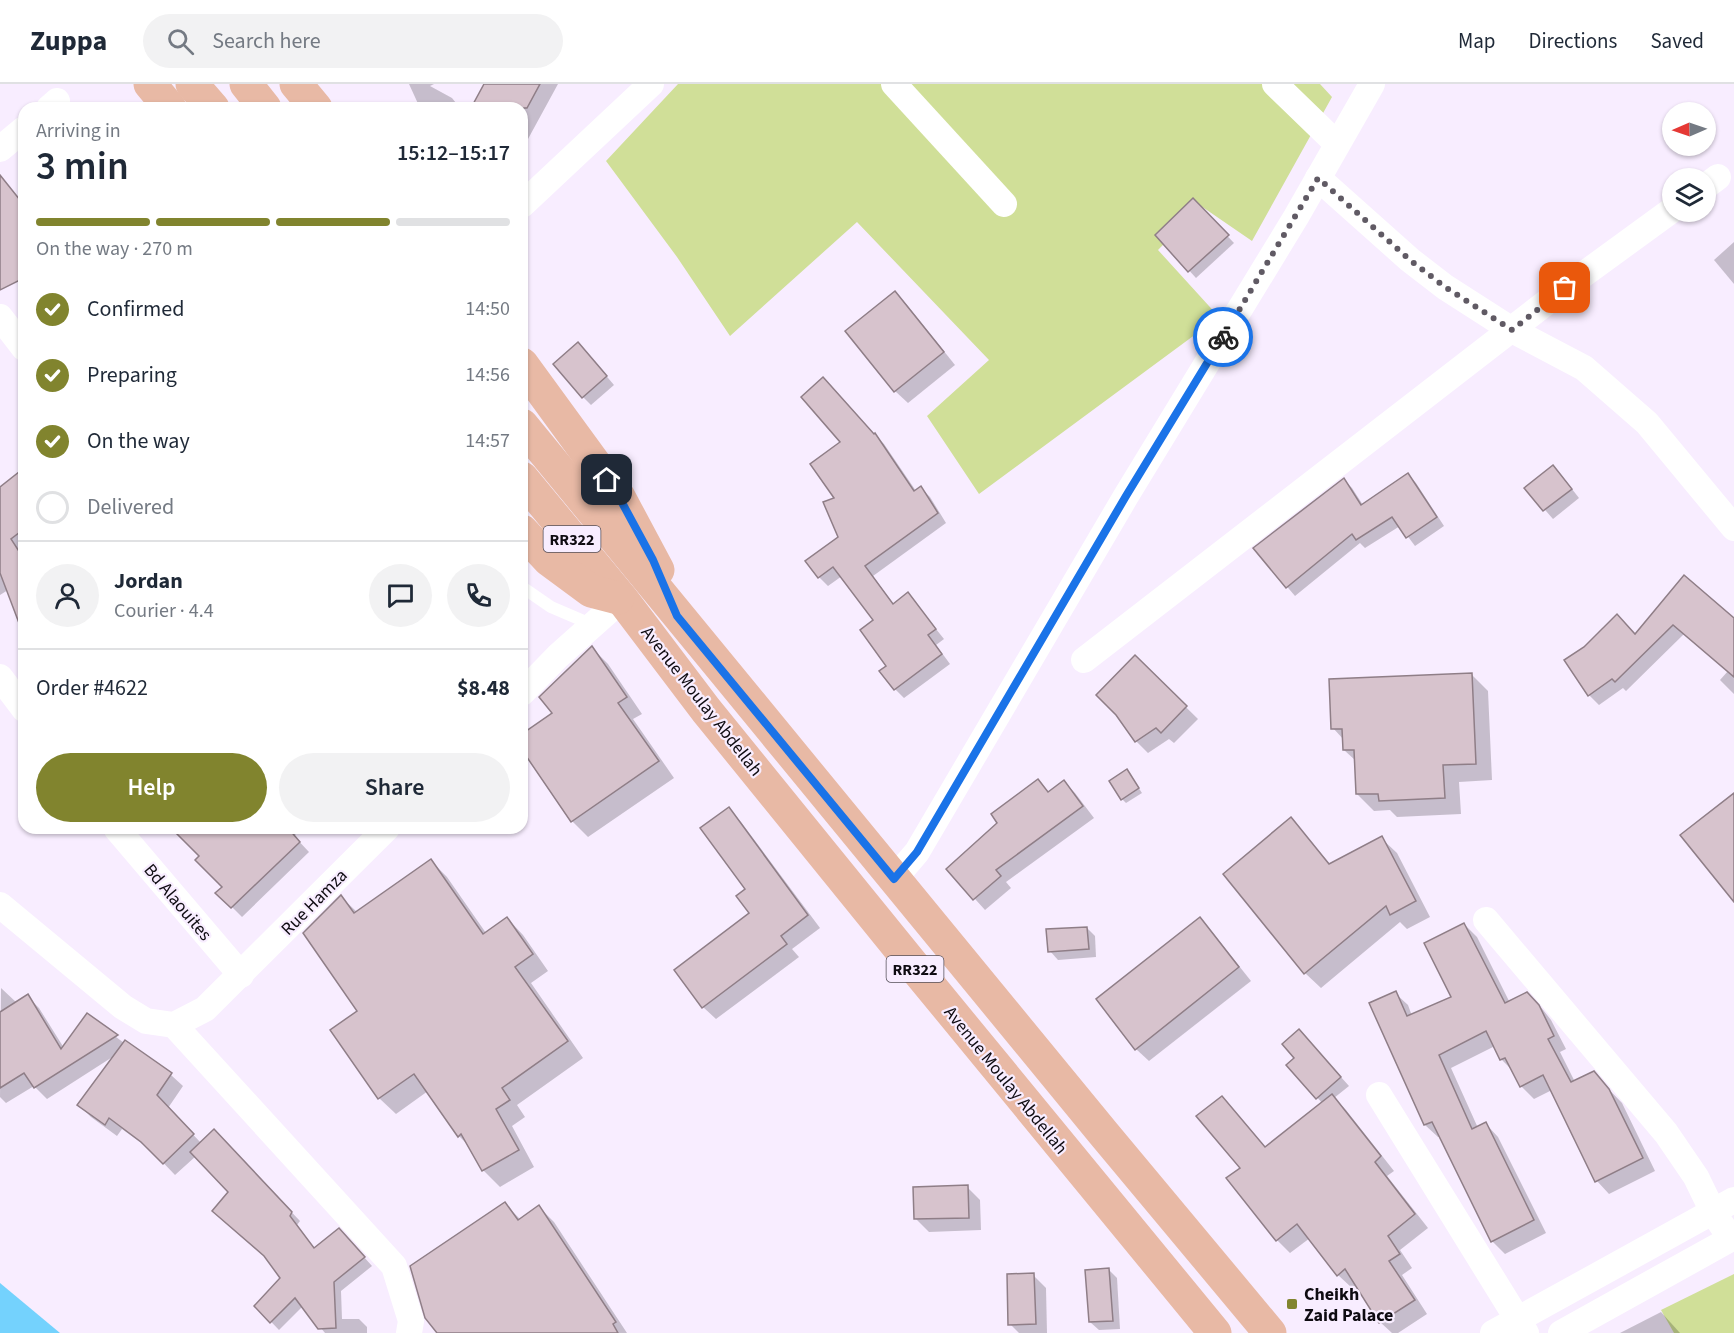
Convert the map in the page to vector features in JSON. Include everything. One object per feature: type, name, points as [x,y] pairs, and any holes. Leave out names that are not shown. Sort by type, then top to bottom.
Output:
[{"type":"main road","points":[[150,84],[165,102]]},
{"type":"main road","points":[[192,84],[208,102]]},
{"type":"main road","points":[[246,84],[261,102]]},
{"type":"main road","points":[[296,84],[311,102]]},
{"type":"main road","name":"Avenue Moulay Abdellah","points":[[528,372],[619,497],[653,560],[677,616]]},
{"type":"main road","name":"Avenue Moulay Abdellah","points":[[528,432],[1270,1333]]},
{"type":"main road","name":"Avenue Moulay Abdellah","points":[[528,485],[622,599],[706,710],[1215,1333]]},
{"type":"main road","name":"RR322","points":[[528,537],[549,560],[591,591],[622,599]]},
{"type":"street","points":[[528,199],[651,84]]},
{"type":"street","points":[[894,84],[1004,204]]},
{"type":"street","points":[[1275,84],[1337,144]]},
{"type":"street","points":[[894,879],[917,852],[1372,84]]},
{"type":"street","points":[[0,148],[18,134]]},
{"type":"street","points":[[1318,178],[1410,260],[1445,287],[1512,330],[1584,368],[1647,423],[1734,528]]},
{"type":"street","points":[[1084,660],[1565,288],[1662,217]]},
{"type":"street","points":[[0,317],[18,340]]},
{"type":"street","points":[[528,687],[622,599]]},
{"type":"street","points":[[0,677],[18,701]]},
{"type":"street","name":"Bd Alaouites","points":[[121,834],[241,975]]},
{"type":"street","name":"Rue Hamza","points":[[174,1025],[205,1009],[381,834]]},
{"type":"street","points":[[0,905],[123,1007],[146,1021],[174,1025],[394,1266],[411,1322],[409,1333]]},
{"type":"street","points":[[1486,920],[1666,1133],[1696,1178],[1724,1206],[1733,1238],[1561,1333]]},
{"type":"street","points":[[1379,1095],[1521,1326]]},
{"type":"street","points":[[1493,1333],[1521,1326],[1724,1206]]},
{"type":"lane","points":[[528,591],[552,607],[593,626]]},
{"type":"green space","points":[[678,84],[1320,84],[1332,97],[1252,241],[1201,206],[1158,250],[1219,317],[979,494],[927,416],[989,360],[857,222],[730,336],[677,257],[606,161]]},
{"type":"green space","points":[[1734,1274],[1734,1333],[1674,1333],[1661,1310]]},
{"type":"water","points":[[0,1283],[60,1333],[0,1333]]},
{"type":"building","points":[[484,84],[540,84],[528,106],[528,102],[474,102]]},
{"type":"building","points":[[0,175],[18,198],[18,281],[0,290]]},
{"type":"building","points":[[1193,198],[1229,235],[1188,272],[1155,235]]},
{"type":"building","points":[[895,291],[944,352],[894,392],[845,331]]},
{"type":"building","points":[[578,342],[607,376],[582,398],[553,364]]},
{"type":"building","points":[[823,377],[875,433],[914,491],[921,486],[938,513],[865,566],[893,604],[908,592],[936,629],[928,635],[942,654],[894,690],[879,671],[886,666],[860,630],[873,620],[833,567],[818,578],[805,561],[838,537],[823,502],[834,498],[810,464],[840,442],[801,397]]},
{"type":"building","points":[[1553,465],[1572,489],[1543,511],[1524,488]]},
{"type":"building","points":[[18,473],[18,534],[11,539],[18,550],[18,620],[0,573],[0,487]]},
{"type":"building","points":[[1408,473],[1437,517],[1406,538],[1392,517],[1356,540],[1352,534],[1286,588],[1253,548],[1344,478],[1361,505]]},
{"type":"building","points":[[1684,575],[1734,618],[1734,677],[1673,625],[1615,682],[1612,679],[1588,696],[1564,660],[1584,647],[1617,614],[1635,634]]},
{"type":"building","points":[[592,646],[627,697],[618,703],[659,761],[571,822],[528,759],[528,730],[552,713],[539,697]]},
{"type":"building","points":[[1135,655],[1187,706],[1161,733],[1156,728],[1135,742],[1116,715],[1096,695]]},
{"type":"building","points":[[1472,673],[1476,764],[1443,765],[1445,798],[1379,801],[1378,794],[1356,794],[1354,750],[1343,750],[1342,729],[1331,729],[1329,679]]},
{"type":"building","points":[[1127,769],[1139,788],[1121,800],[1109,781]]},
{"type":"building","points":[[1038,779],[1048,792],[1064,780],[1083,806],[996,870],[1001,876],[973,900],[946,869],[997,823],[991,814]]},
{"type":"building","points":[[1734,793],[1734,902],[1680,835]]},
{"type":"building","points":[[729,807],[808,915],[781,936],[787,944],[702,1008],[674,970],[749,913],[736,896],[745,889],[700,828]]},
{"type":"building","points":[[1291,817],[1329,864],[1382,836],[1416,901],[1390,915],[1386,906],[1304,974],[1223,874]]},
{"type":"building","points":[[177,834],[293,834],[300,842],[231,908],[215,893],[222,887],[195,860],[199,856]]},
{"type":"building","points":[[431,859],[483,934],[507,917],[533,954],[515,967],[568,1041],[502,1088],[510,1100],[496,1109],[519,1150],[482,1171],[461,1134],[458,1137],[414,1074],[378,1099],[330,1030],[357,1011],[303,933],[341,895],[354,913]]},
{"type":"building","points":[[1200,917],[1239,967],[1135,1050],[1096,999]]},
{"type":"building","points":[[1464,923],[1505,1003],[1527,992],[1539,1005],[1554,1036],[1548,1039],[1571,1082],[1594,1071],[1609,1089],[1643,1158],[1595,1182],[1543,1075],[1520,1087],[1505,1058],[1500,1060],[1486,1031],[1439,1055],[1472,1129],[1486,1122],[1534,1220],[1491,1242],[1432,1122],[1424,1125],[1369,1003],[1396,991],[1407,1016],[1451,997],[1424,943]]},
{"type":"building","points":[[1087,927],[1089,949],[1048,952],[1046,929]]},
{"type":"building","points":[[28,994],[61,1049],[87,1013],[118,1035],[34,1088],[24,1073],[0,1088],[0,1012]]},
{"type":"building","points":[[1299,1029],[1341,1077],[1316,1099],[1286,1065],[1294,1058],[1282,1044]]},
{"type":"building","points":[[125,1040],[172,1073],[157,1095],[194,1134],[163,1164],[141,1142],[109,1118],[105,1125],[77,1105]]},
{"type":"building","points":[[1332,1094],[1381,1156],[1375,1162],[1415,1214],[1388,1236],[1400,1254],[1389,1261],[1415,1300],[1379,1323],[1345,1269],[1337,1276],[1297,1224],[1276,1241],[1226,1178],[1240,1168],[1196,1116],[1222,1096],[1265,1147]]},
{"type":"building","points":[[214,1129],[292,1212],[290,1216],[314,1248],[339,1228],[365,1257],[334,1282],[336,1328],[318,1329],[295,1298],[270,1323],[254,1306],[280,1278],[264,1256],[212,1211],[228,1192],[190,1152]]},
{"type":"building","points":[[968,1185],[969,1218],[914,1219],[913,1187]]},
{"type":"building","points":[[505,1202],[518,1220],[539,1205],[616,1322],[613,1324],[618,1333],[437,1333],[425,1318],[410,1266]]},
{"type":"building","points":[[1109,1268],[1113,1321],[1089,1322],[1085,1270]]},
{"type":"building","points":[[1034,1273],[1036,1324],[1008,1325],[1007,1274]]},
{"type":"way so far","points":[[1223,337],[1318,178],[1410,260],[1445,287],[1512,330],[1565,288]]},
{"type":"place","name":"Cheikh Zaid Palace","points":[[1292,1304]]},
{"type":"route","points":[[607,480],[619,497],[653,560],[677,616],[894,879],[917,852],[1126,496],[1223,337]]}]
